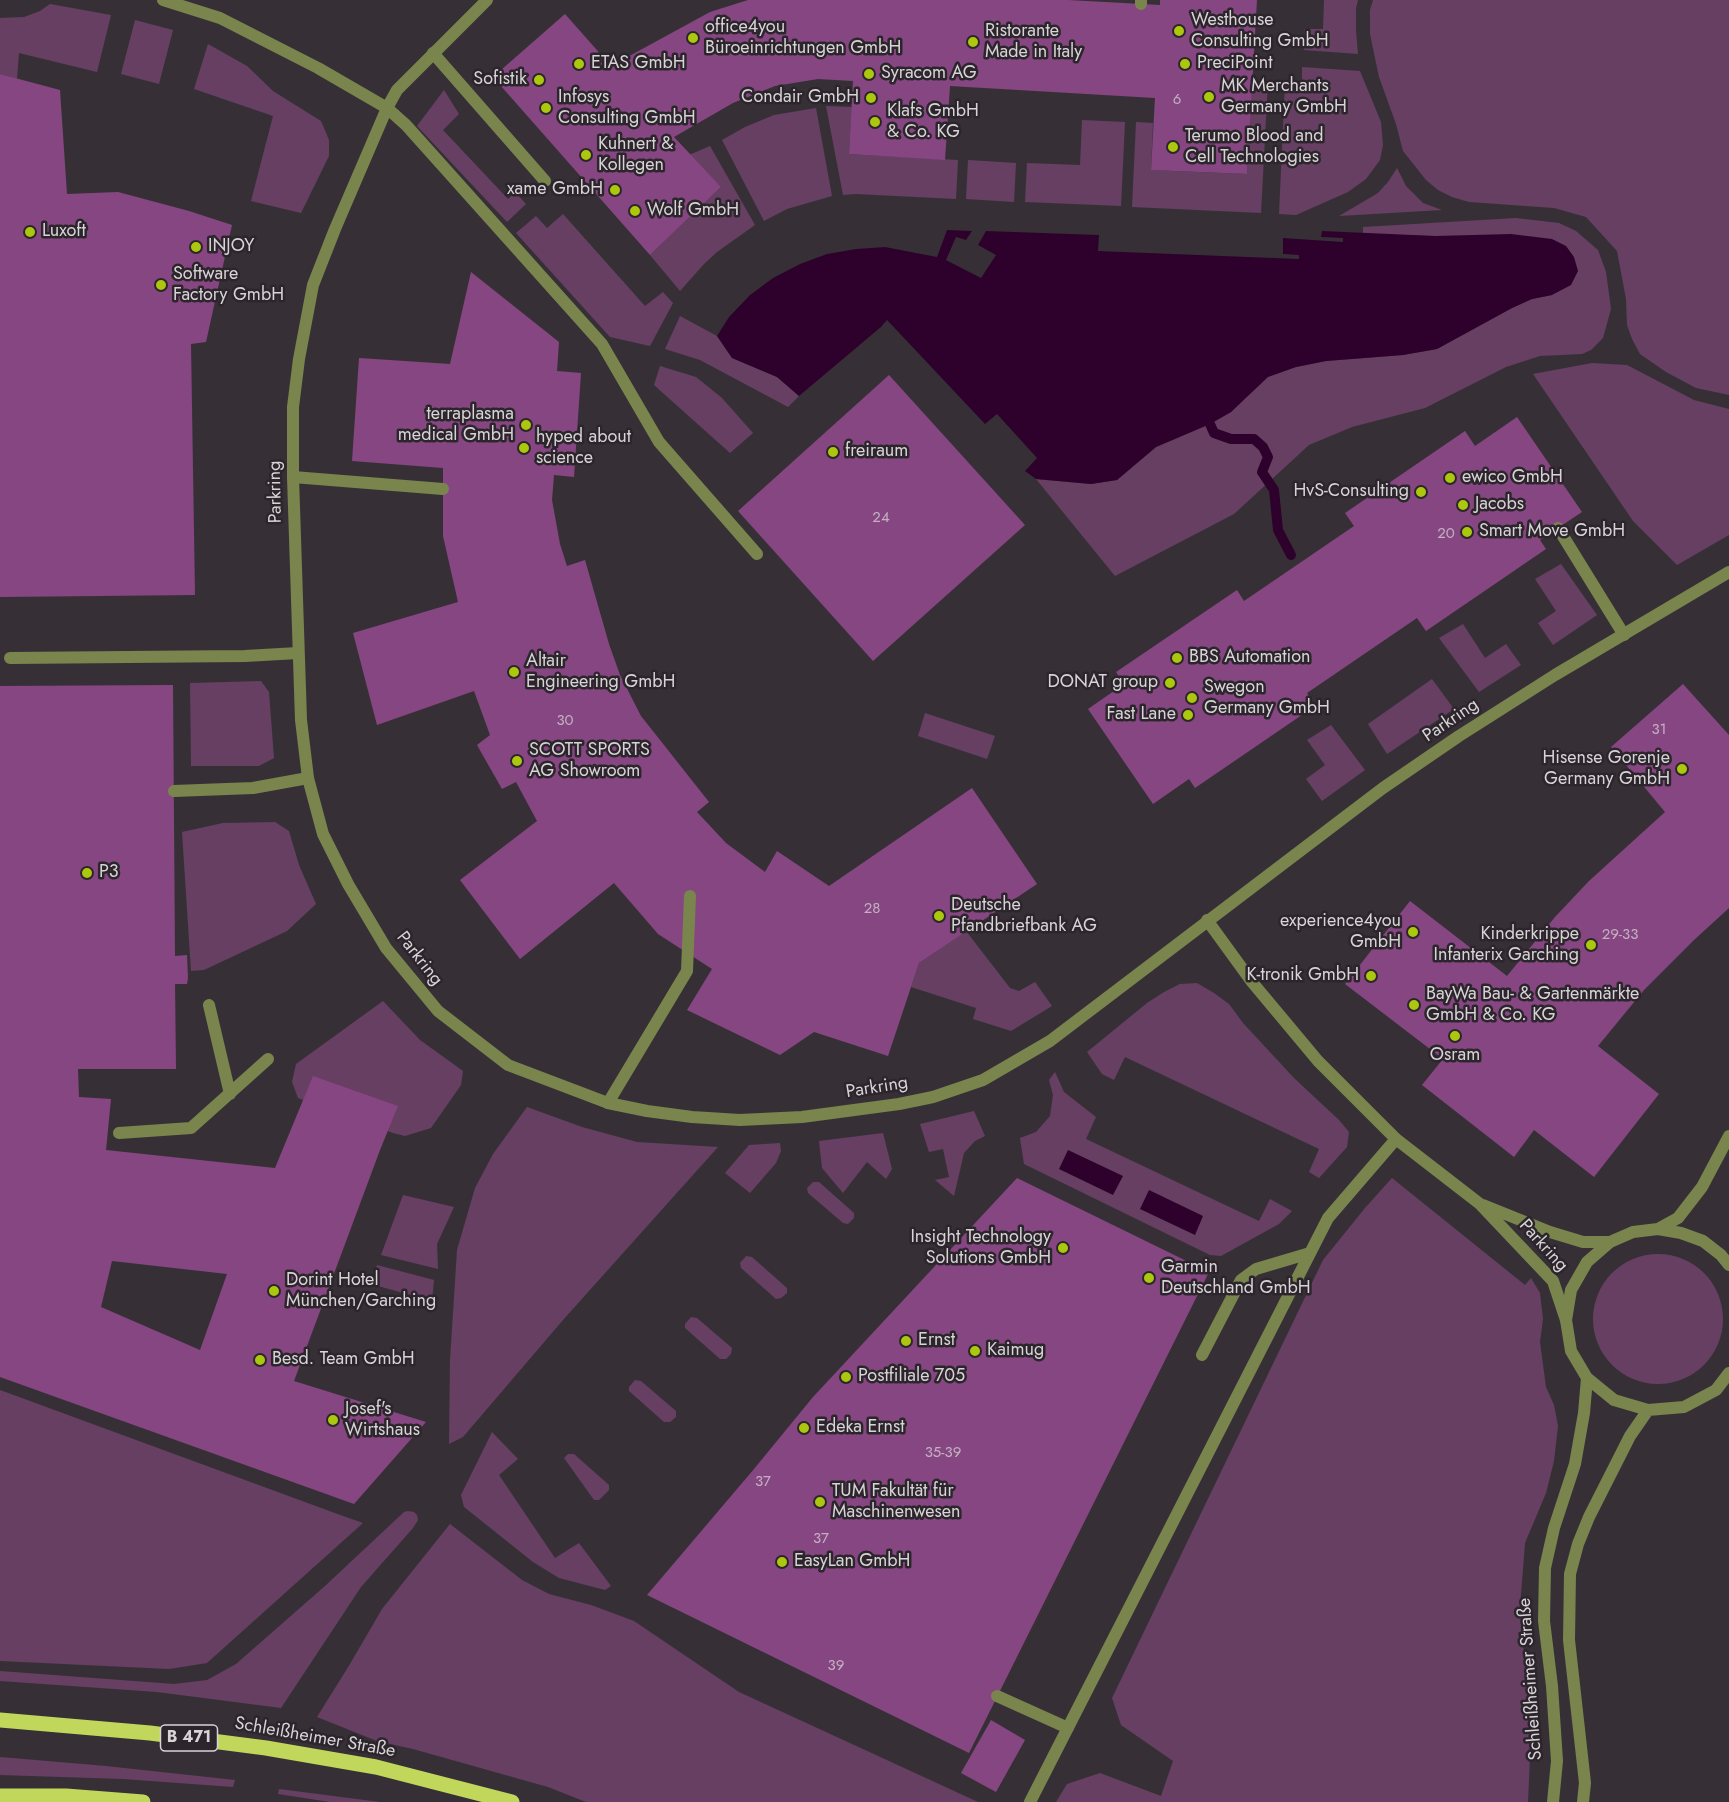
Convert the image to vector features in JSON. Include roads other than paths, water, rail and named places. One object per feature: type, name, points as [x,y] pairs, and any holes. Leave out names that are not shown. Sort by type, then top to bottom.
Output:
[{"type":"main road","name":"Schleißheimer Straße","points":[[0,1720],[150,1732],[266,1748],[376,1767],[512,1802]]},
{"type":"main road","points":[[0,1796],[66,1796],[143,1802]]},
{"type":"street","points":[[163,0],[220,18],[318,68],[387,108],[406,125],[603,344],[659,442],[757,555]]},
{"type":"street","name":"Parkring","points":[[487,0],[398,90],[387,108],[313,285],[299,359],[293,407],[293,477],[301,720],[308,778],[323,834],[348,884],[386,948],[438,1011],[508,1065],[608,1103],[658,1113],[740,1120],[802,1117],[899,1104],[933,1097],[983,1080],[1050,1041],[1383,788],[1556,675],[1729,572]]},
{"type":"street","points":[[433,53],[545,181]]},
{"type":"street","points":[[293,477],[443,489]]},
{"type":"street","points":[[1558,528],[1624,635]]},
{"type":"street","points":[[10,658],[245,656],[298,653]]},
{"type":"street","points":[[174,791],[253,788],[308,778]]},
{"type":"street","points":[[608,1103],[687,971],[690,896]]},
{"type":"street","name":"Parkring","points":[[1207,920],[1252,982],[1318,1061],[1396,1139],[1480,1204],[1553,1281],[1566,1320]]},
{"type":"street","points":[[209,1005],[230,1094]]},
{"type":"street","points":[[119,1133],[191,1128],[268,1059]]},
{"type":"street","points":[[1658,1229],[1677,1218],[1702,1187],[1729,1136]]},
{"type":"street","points":[[1030,1802],[1328,1218],[1396,1139]]},
{"type":"street","name":"Parkring","points":[[1480,1204],[1572,1239],[1583,1242],[1610,1242]]},
{"type":"street","points":[[1729,1265],[1721,1255],[1703,1241],[1681,1233],[1658,1229],[1633,1232],[1610,1242],[1587,1262],[1571,1290],[1566,1320],[1571,1352],[1587,1378],[1614,1400],[1648,1410],[1684,1407],[1716,1390],[1729,1373]]},
{"type":"street","points":[[1202,1355],[1241,1280],[1256,1269],[1310,1253]]},
{"type":"street","name":"Schleißheimer Straße","points":[[1553,1802],[1557,1761],[1552,1686],[1544,1621],[1545,1568],[1554,1528],[1575,1464],[1584,1413],[1587,1378]]},
{"type":"street","points":[[1583,1802],[1585,1783],[1569,1640],[1570,1574],[1589,1516],[1625,1446],[1648,1410]]},
{"type":"street","points":[[997,1696],[1068,1728]]},
{"type":"waterway","points":[[1210,424],[1214,433],[1231,439],[1254,439],[1263,447],[1268,457],[1262,472],[1274,490],[1278,530],[1291,555]]},
{"type":"place","name":"Westhouse Consulting GmbH","points":[[1179,31]]},
{"type":"place","name":"office4you Büroeinrichtungen GmbH","points":[[693,38]]},
{"type":"place","name":"Ristorante Made in Italy","points":[[973,42]]},
{"type":"place","name":"ETAS GmbH","points":[[579,64]]},
{"type":"place","name":"PreciPoint","points":[[1185,64]]},
{"type":"place","name":"Syracom AG","points":[[869,74]]},
{"type":"place","name":"Sofistik","points":[[539,80]]},
{"type":"place","name":"MK Merchants Germany GmbH","points":[[1209,97]]},
{"type":"place","name":"Condair GmbH","points":[[871,98]]},
{"type":"place","name":"Infosys Consulting GmbH","points":[[546,108]]},
{"type":"place","name":"Klafs GmbH & Co. KG","points":[[875,122]]},
{"type":"place","name":"Terumo Blood and Cell Technologies","points":[[1173,147]]},
{"type":"place","name":"Kuhnert & Kollegen","points":[[586,155]]},
{"type":"place","name":"xame GmbH","points":[[615,190]]},
{"type":"place","name":"Wolf GmbH","points":[[635,211]]},
{"type":"place","name":"Luxoft","points":[[30,232]]},
{"type":"place","name":"INJOY","points":[[196,247]]},
{"type":"place","name":"Software Factory GmbH","points":[[161,285]]},
{"type":"place","name":"terraplasma medical GmbH","points":[[526,425]]},
{"type":"place","name":"hyped about science","points":[[524,448]]},
{"type":"place","name":"freiraum","points":[[833,452]]},
{"type":"place","name":"ewico GmbH","points":[[1450,478]]},
{"type":"place","name":"HvS-Consulting","points":[[1421,492]]},
{"type":"place","name":"Jacobs","points":[[1463,505]]},
{"type":"place","name":"Smart Move GmbH","points":[[1467,532]]},
{"type":"place","name":"BBS Automation","points":[[1177,658]]},
{"type":"place","name":"Altair Engineering GmbH","points":[[514,672]]},
{"type":"place","name":"DONAT group","points":[[1170,683]]},
{"type":"place","name":"Swegon Germany GmbH","points":[[1192,698]]},
{"type":"place","name":"Fast Lane","points":[[1188,715]]},
{"type":"place","name":"SCOTT SPORTS AG Showroom","points":[[517,761]]},
{"type":"place","name":"Hisense Gorenje Germany GmbH","points":[[1682,769]]},
{"type":"place","name":"P3","points":[[87,873]]},
{"type":"place","name":"Deutsche Pfandbriefbank AG","points":[[939,916]]},
{"type":"place","name":"experience4you GmbH","points":[[1413,932]]},
{"type":"place","name":"Kinderkrippe Infanterix Garching","points":[[1591,945]]},
{"type":"place","name":"K-tronik GmbH","points":[[1371,976]]},
{"type":"place","name":"BayWa Bau- & Gartenmärkte GmbH & Co. KG","points":[[1414,1005]]},
{"type":"place","name":"Osram","points":[[1455,1036]]},
{"type":"place","name":"Insight Technology Solutions GmbH","points":[[1063,1248]]},
{"type":"place","name":"Garmin Deutschland GmbH","points":[[1149,1278]]},
{"type":"place","name":"Dorint Hotel München/Garching","points":[[274,1291]]},
{"type":"place","name":"Ernst","points":[[906,1341]]},
{"type":"place","name":"Kaimug","points":[[975,1351]]},
{"type":"place","name":"Besd. Team GmbH","points":[[260,1360]]},
{"type":"place","name":"Postfiliale 705","points":[[846,1377]]},
{"type":"place","name":"Josef's Wirtshaus","points":[[333,1420]]},
{"type":"place","name":"Edeka Ernst","points":[[804,1428]]},
{"type":"place","name":"TUM Fakultät für Maschinenwesen","points":[[820,1502]]},
{"type":"place","name":"EasyLan GmbH","points":[[782,1562]]}]
